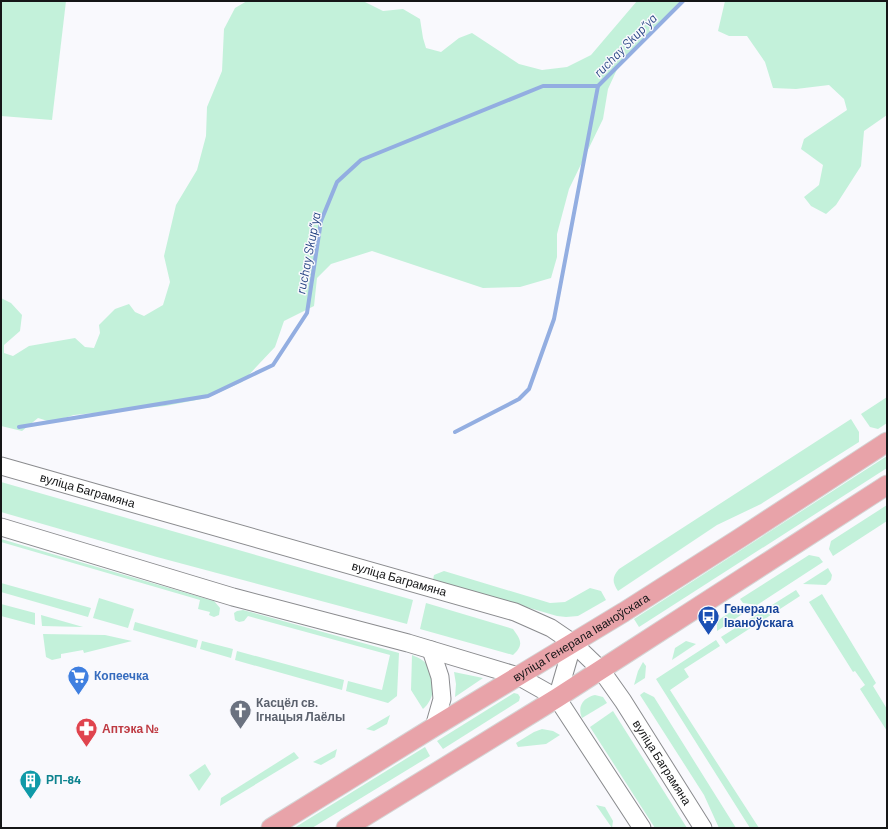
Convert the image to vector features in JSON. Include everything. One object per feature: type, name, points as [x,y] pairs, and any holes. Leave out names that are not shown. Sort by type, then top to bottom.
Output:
[{"type":"main road","name":"вуліца Генерала Іваноўскага","points":[[271,828],[624,612],[887,442]]},
{"type":"main road","points":[[346,828],[557,698],[887,485]]},
{"type":"street","name":"вуліца Баграмяна","points":[[1,466],[515,612],[551,628],[573,643],[601,670],[623,701],[704,828]]},
{"type":"street","points":[[1,528],[233,597],[408,643],[518,676],[557,698],[642,828]]},
{"type":"street","points":[[557,698],[573,643]]},
{"type":"street","points":[[431,650],[440,676],[442,699],[434,727]]},
{"type":"green space","points":[[1,1],[66,1],[52,120],[1,116]]},
{"type":"green space","points":[[247,1],[363,1],[383,11],[403,9],[420,19],[426,48],[441,52],[459,38],[472,33],[519,64],[542,70],[567,67],[591,55],[637,1],[683,1],[667,18],[641,41],[619,65],[608,89],[603,119],[569,189],[557,234],[557,257],[551,278],[520,287],[483,288],[372,251],[331,264],[317,278],[314,306],[284,321],[275,347],[242,382],[207,398],[165,406],[74,415],[51,422],[38,418],[22,431],[1,426],[1,298],[11,303],[22,315],[20,331],[4,345],[4,353],[13,356],[29,346],[75,338],[85,347],[94,348],[100,333],[99,325],[115,309],[129,304],[135,312],[144,316],[163,305],[170,282],[164,256],[176,205],[197,170],[206,136],[207,107],[222,71],[224,29],[235,8]]},
{"type":"green space","points":[[725,1],[887,1],[887,115],[864,131],[861,166],[836,205],[826,214],[811,206],[804,197],[819,185],[823,165],[801,149],[804,139],[847,110],[844,99],[829,85],[796,89],[773,88],[765,62],[747,36],[729,36],[718,31]]},
{"type":"green space","points":[[887,397],[887,423],[878,429],[870,427],[861,414]]},
{"type":"green space","points":[[851,419],[859,432],[859,442],[761,504],[717,525],[618,591],[614,580],[619,569]]},
{"type":"green space","points":[[887,456],[887,468],[639,627],[634,619]]},
{"type":"green space","points":[[1,482],[413,600],[407,624],[157,557],[1,512]]},
{"type":"green space","points":[[887,505],[887,521],[833,556],[829,549],[831,541]]},
{"type":"green space","points":[[1,539],[214,601],[220,608],[219,615],[214,617],[209,615],[210,612],[198,609],[200,600],[1,542]]},
{"type":"green space","points":[[809,555],[819,557],[823,562],[757,605],[743,603],[740,599]]},
{"type":"green space","points":[[828,568],[832,575],[831,580],[826,585],[803,584]]},
{"type":"green space","points":[[444,571],[550,603],[565,602],[590,588],[601,591],[606,600],[578,616],[557,616],[433,580],[434,575]]},
{"type":"green space","points":[[1,583],[91,608],[88,617],[1,592]]},
{"type":"green space","points":[[796,590],[800,596],[726,644],[721,637]]},
{"type":"green space","points":[[822,594],[876,683],[873,686],[887,709],[887,731],[860,689],[865,685],[855,671],[853,672],[809,602]]},
{"type":"green space","points":[[99,598],[134,609],[128,628],[93,618]]},
{"type":"green space","points":[[426,603],[513,629],[520,642],[519,648],[513,655],[420,629]]},
{"type":"green space","points":[[1,604],[35,613],[35,625],[1,616]]},
{"type":"green space","points":[[735,609],[747,611],[717,631],[717,621]]},
{"type":"green space","points":[[243,610],[399,653],[397,696],[388,703],[346,691],[348,681],[382,690],[390,655],[248,616],[244,621],[239,622],[235,620],[234,613]]},
{"type":"green space","points":[[41,615],[83,627],[42,626]]},
{"type":"green space","points":[[135,622],[198,640],[196,648],[133,630]]},
{"type":"green space","points":[[43,634],[105,635],[132,641],[84,653],[83,650],[61,654],[61,658],[52,660],[46,657]]},
{"type":"green space","points":[[716,640],[720,646],[684,669],[689,677],[670,690],[759,828],[750,828],[656,679]]},
{"type":"green space","points":[[202,641],[233,649],[231,658],[200,649]]},
{"type":"green space","points":[[686,641],[696,644],[672,660],[675,648]]},
{"type":"green space","points":[[237,651],[344,680],[342,690],[235,660]]},
{"type":"green space","points":[[412,655],[426,663],[433,678],[432,695],[427,705],[423,709],[411,690]]},
{"type":"green space","points":[[643,662],[646,666],[645,678],[634,685],[638,671]]},
{"type":"green space","points":[[454,672],[483,678],[455,697],[456,684]]},
{"type":"green space","points":[[644,692],[654,697],[736,828],[719,828],[704,795],[640,695]]},
{"type":"green space","points":[[514,693],[518,694],[520,697],[519,701],[443,749],[437,741]]},
{"type":"green space","points":[[595,695],[603,697],[607,703],[582,718],[580,710],[582,703],[587,698]]},
{"type":"green space","points":[[613,711],[687,828],[655,828],[590,727]]},
{"type":"green space","points":[[390,715],[387,724],[374,731],[366,729]]},
{"type":"green space","points":[[542,729],[553,731],[560,735],[546,744],[518,747],[516,743]]},
{"type":"green space","points":[[425,747],[430,756],[312,828],[294,828]]},
{"type":"green space","points":[[337,749],[335,757],[321,765],[313,762]]},
{"type":"green space","points":[[294,752],[299,758],[220,806],[221,798]]},
{"type":"green space","points":[[205,764],[211,774],[199,791],[189,775]]},
{"type":"green space","points":[[596,805],[605,807],[613,821],[612,828]]},
{"type":"waterway","name":"ruchay Skup’’ya","points":[[19,427],[208,396],[273,365],[307,313],[321,221],[337,182],[361,160],[543,86],[598,86],[683,1]]},
{"type":"waterway","points":[[455,432],[519,399],[529,389],[554,319],[598,86]]},
{"type":"place","name":"Генерала Іваноўскага","points":[[708,636]]},
{"type":"place","name":"Копеечка","points":[[78,696]]},
{"type":"place","name":"Касцёл св. Ігнацыя Лаёлы","points":[[241,730]]},
{"type":"place","name":"Аптэка №","points":[[87,748]]},
{"type":"place","name":"РП-84","points":[[30,800]]}]
